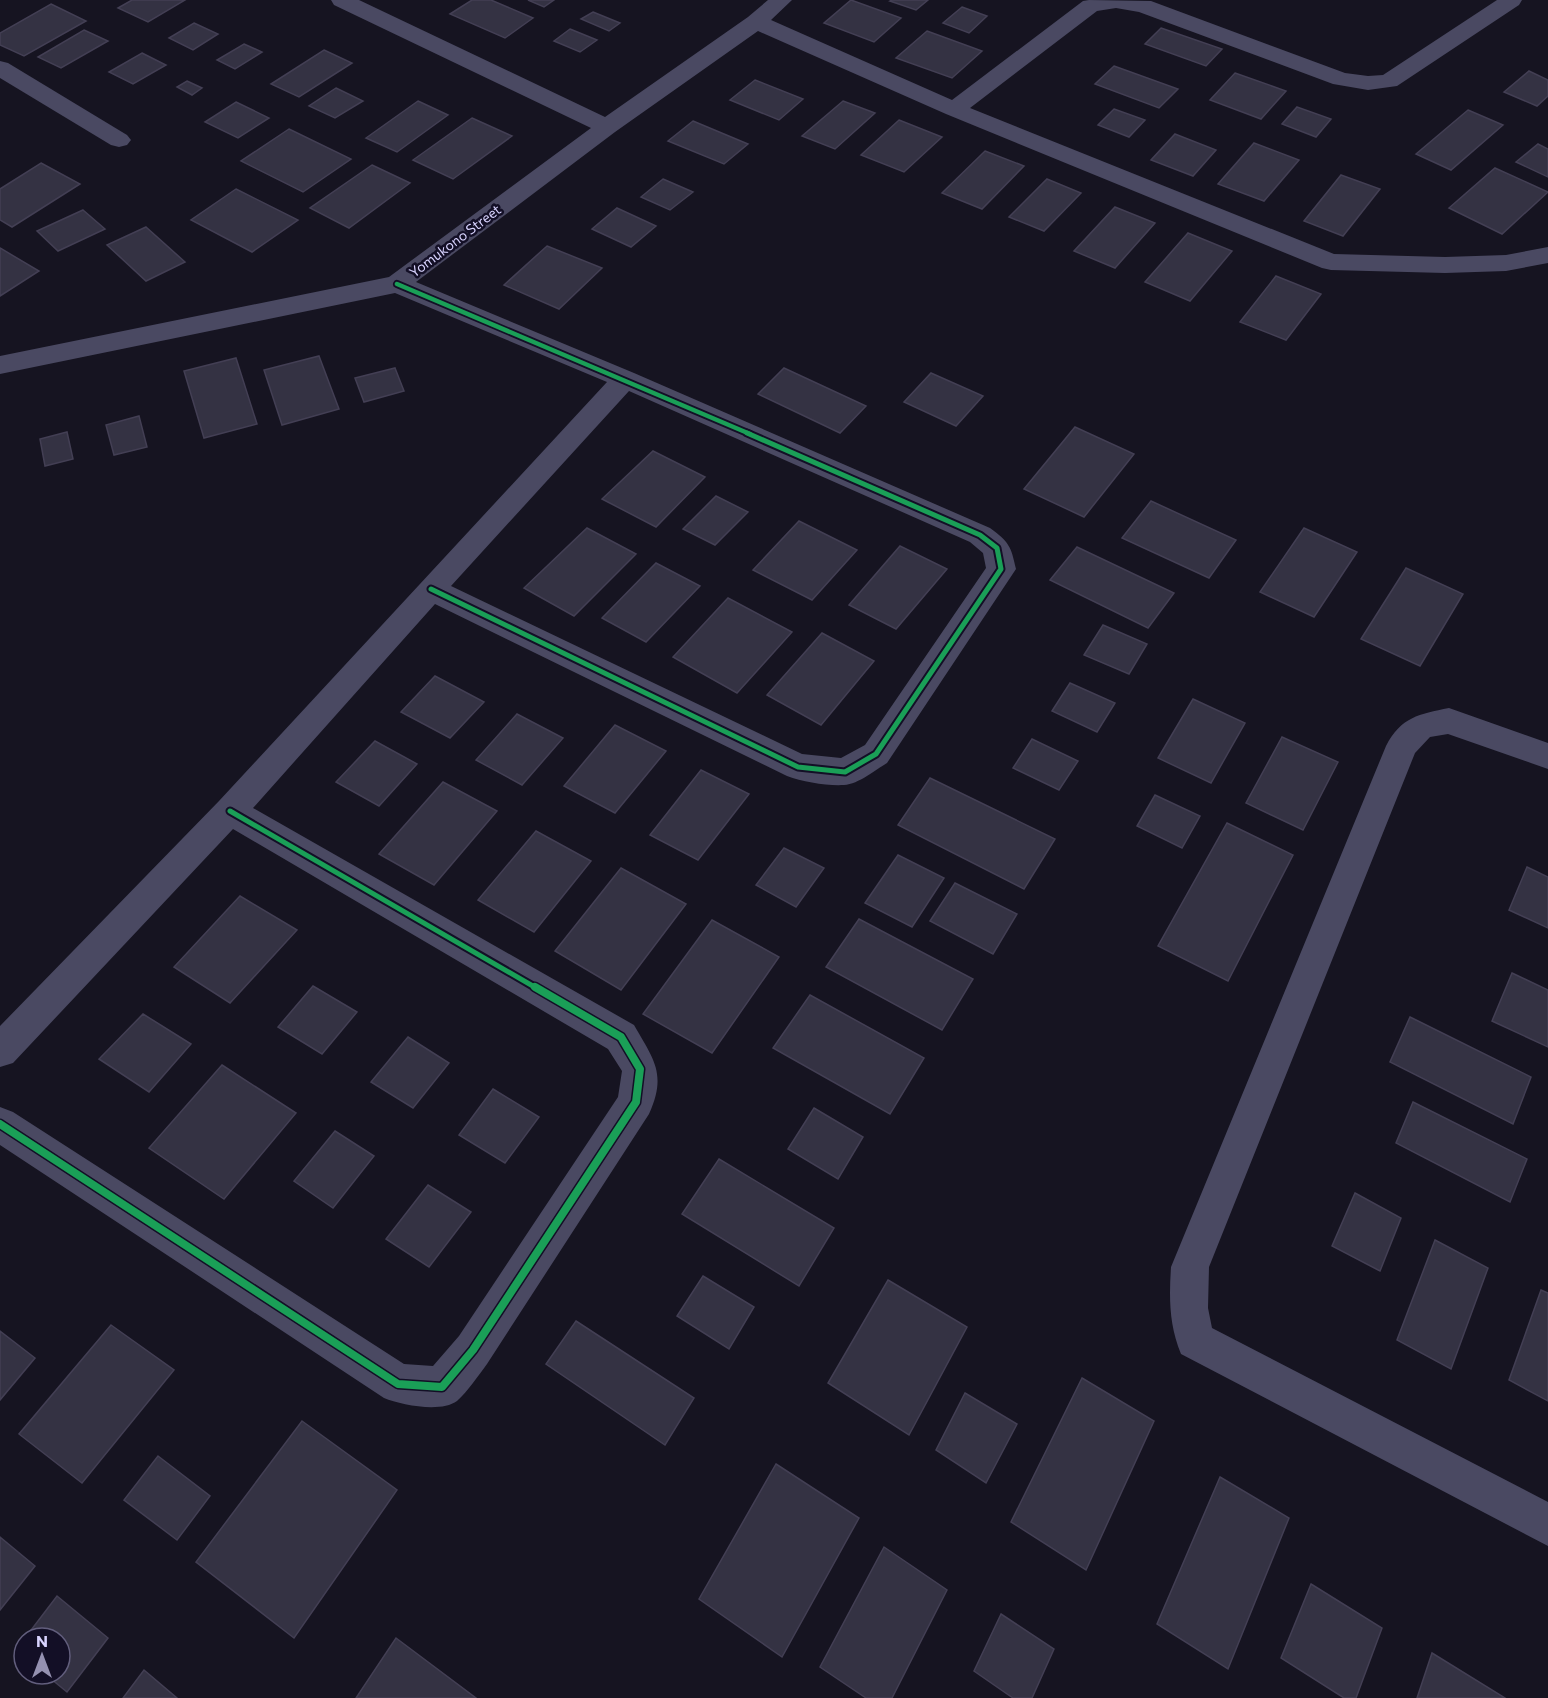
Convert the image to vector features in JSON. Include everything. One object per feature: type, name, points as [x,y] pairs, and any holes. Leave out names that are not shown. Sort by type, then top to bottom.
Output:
[{"type":"street","points":[[342,0],[607,127]]},
{"type":"street","points":[[374,14],[395,0]]},
{"type":"street","name":"Yomukono Street","points":[[0,365],[397,284],[607,127],[756,22],[782,0]]},
{"type":"street","points":[[954,109],[1091,6],[1116,2],[1143,6],[1341,79],[1368,83],[1389,81],[1511,0]]},
{"type":"street","points":[[756,22],[954,109],[1331,262],[1445,265],[1506,263],[1548,255]]},
{"type":"street","points":[[0,68],[119,140]]},
{"type":"street","points":[[397,284],[625,379],[980,535],[997,548],[1001,569],[876,754],[845,772],[798,767],[431,589]]},
{"type":"street","points":[[0,1051],[231,811],[431,589],[625,379]]},
{"type":"street","points":[[1548,756],[1449,721],[1421,726],[1402,746],[1190,1268],[1188,1308],[1195,1340],[1548,1525]]},
{"type":"street","points":[[0,1124],[398,1384],[442,1387],[473,1350],[636,1102],[640,1069],[621,1038],[231,811]]},
{"type":"building","points":[[132,0],[185,0],[148,22],[118,8]]},
{"type":"building","points":[[472,0],[491,0],[533,18],[505,38],[450,14]]},
{"type":"building","points":[[528,0],[554,0],[544,7]]},
{"type":"building","points":[[851,0],[901,18],[874,42],[824,23]]},
{"type":"building","points":[[928,0],[916,10],[890,1]]},
{"type":"building","points":[[51,4],[86,21],[24,56],[0,45],[0,33]]},
{"type":"building","points":[[962,7],[987,16],[969,33],[943,23]]},
{"type":"building","points":[[593,12],[620,23],[609,31],[581,19]]},
{"type":"building","points":[[194,23],[218,34],[193,50],[169,38]]},
{"type":"building","points":[[1161,28],[1222,49],[1206,66],[1145,44]]},
{"type":"building","points":[[570,29],[597,40],[580,52],[554,41]]},
{"type":"building","points":[[84,30],[108,41],[61,68],[38,57]]},
{"type":"building","points":[[927,31],[982,51],[952,78],[896,58]]},
{"type":"building","points":[[244,44],[262,52],[235,69],[217,60]]},
{"type":"building","points":[[324,50],[352,63],[299,97],[271,84]]},
{"type":"building","points":[[142,53],[166,65],[133,84],[109,72]]},
{"type":"building","points":[[1114,66],[1178,89],[1159,108],[1095,84]]},
{"type":"building","points":[[1529,71],[1548,80],[1548,96],[1537,106],[1504,92]]},
{"type":"building","points":[[1235,73],[1286,91],[1261,119],[1210,100]]},
{"type":"building","points":[[755,80],[803,99],[779,120],[730,100]]},
{"type":"building","points":[[187,81],[202,88],[192,95],[177,87]]},
{"type":"building","points":[[336,88],[363,101],[335,118],[309,106]]},
{"type":"building","points":[[418,101],[448,115],[397,152],[366,138]]},
{"type":"building","points":[[843,101],[875,113],[835,149],[802,136]]},
{"type":"building","points":[[236,102],[269,118],[238,138],[205,122]]},
{"type":"building","points":[[1297,107],[1331,119],[1316,137],[1282,124]]},
{"type":"building","points":[[1114,109],[1145,120],[1129,137],[1098,125]]},
{"type":"building","points":[[1468,110],[1503,125],[1451,170],[1416,154]]},
{"type":"building","points":[[472,118],[512,136],[453,179],[413,160]]},
{"type":"building","points":[[899,120],[942,137],[904,172],[861,155]]},
{"type":"building","points":[[693,121],[748,144],[724,164],[668,141]]},
{"type":"building","points":[[289,129],[351,159],[303,192],[241,161]]},
{"type":"building","points":[[1175,134],[1216,150],[1193,176],[1151,160]]},
{"type":"building","points":[[1254,143],[1299,160],[1264,201],[1218,184]]},
{"type":"building","points":[[1538,144],[1548,149],[1548,177],[1516,162]]},
{"type":"building","points":[[985,151],[1024,166],[982,209],[942,193]]},
{"type":"building","points":[[41,163],[80,184],[12,227],[0,220],[0,189]]},
{"type":"building","points":[[372,165],[410,183],[349,228],[310,208]]},
{"type":"building","points":[[1495,168],[1548,192],[1502,234],[1449,208]]},
{"type":"building","points":[[1341,175],[1380,189],[1343,236],[1304,221]]},
{"type":"building","points":[[663,179],[693,192],[670,210],[641,197]]},
{"type":"building","points":[[1047,179],[1081,193],[1044,231],[1009,217]]},
{"type":"building","points":[[236,189],[298,220],[252,252],[191,220]]},
{"type":"building","points":[[1115,207],[1155,223],[1115,268],[1074,251]]},
{"type":"building","points":[[617,208],[656,226],[631,247],[592,229]]},
{"type":"building","points":[[83,210],[105,229],[58,251],[37,231]]},
{"type":"building","points":[[146,227],[185,262],[146,281],[107,245]]},
{"type":"building","points":[[1188,233],[1232,251],[1190,301],[1145,282]]},
{"type":"building","points":[[547,246],[602,268],[559,309],[504,285]]},
{"type":"building","points":[[0,248],[39,271],[0,296]]},
{"type":"building","points":[[1276,276],[1321,294],[1286,340],[1240,322]]},
{"type":"building","points":[[319,356],[339,409],[282,425],[264,370]]},
{"type":"building","points":[[236,358],[257,424],[204,438],[184,371]]},
{"type":"building","points":[[395,368],[404,391],[364,402],[355,378]]},
{"type":"building","points":[[784,368],[866,406],[840,433],[758,394]]},
{"type":"building","points":[[931,373],[983,396],[956,426],[904,402]]},
{"type":"building","points":[[139,416],[147,447],[114,455],[106,425]]},
{"type":"building","points":[[1075,427],[1134,454],[1084,517],[1024,489]]},
{"type":"building","points":[[67,432],[73,459],[45,466],[40,439]]},
{"type":"building","points":[[653,451],[705,477],[656,527],[602,499]]},
{"type":"building","points":[[716,496],[748,512],[715,545],[683,529]]},
{"type":"building","points":[[1151,501],[1236,540],[1209,578],[1122,538]]},
{"type":"building","points":[[799,521],[857,550],[812,600],[753,570]]},
{"type":"building","points":[[587,528],[636,554],[574,616],[524,588]]},
{"type":"building","points":[[1304,528],[1357,552],[1314,617],[1260,592]]},
{"type":"building","points":[[900,546],[947,569],[896,629],[849,605]]},
{"type":"building","points":[[1077,547],[1174,593],[1148,628],[1050,580]]},
{"type":"building","points":[[656,563],[700,586],[646,642],[602,618]]},
{"type":"building","points":[[1406,568],[1463,594],[1420,666],[1361,639]]},
{"type":"building","points":[[728,598],[792,632],[737,693],[673,657]]},
{"type":"building","points":[[1103,625],[1147,644],[1129,674],[1084,655]]},
{"type":"building","points":[[822,633],[874,661],[821,725],[767,695]]},
{"type":"building","points":[[435,676],[484,702],[450,738],[401,712]]},
{"type":"building","points":[[1070,683],[1115,703],[1097,732],[1052,711]]},
{"type":"building","points":[[1193,699],[1245,723],[1211,783],[1158,758]]},
{"type":"building","points":[[517,714],[563,738],[522,785],[476,760]]},
{"type":"building","points":[[615,725],[666,751],[615,813],[564,786]]},
{"type":"building","points":[[1282,737],[1338,762],[1303,830],[1246,803]]},
{"type":"building","points":[[1032,739],[1078,761],[1059,790],[1013,768]]},
{"type":"building","points":[[375,741],[417,764],[379,806],[336,782]]},
{"type":"building","points":[[701,770],[749,794],[698,860],[650,835]]},
{"type":"building","points":[[930,778],[1055,839],[1024,889],[898,825]]},
{"type":"building","points":[[443,782],[497,811],[434,885],[379,854]]},
{"type":"building","points":[[1155,795],[1200,816],[1182,848],[1137,826]]},
{"type":"building","points":[[1227,823],[1293,855],[1228,981],[1158,946]]},
{"type":"building","points":[[536,831],[591,861],[534,932],[478,900]]},
{"type":"building","points":[[784,848],[824,868],[796,907],[756,885]]},
{"type":"building","points":[[898,855],[944,878],[912,927],[865,903]]},
{"type":"building","points":[[1527,867],[1548,877],[1548,928],[1509,910]]},
{"type":"building","points":[[621,868],[686,904],[621,990],[555,951]]},
{"type":"building","points":[[955,883],[1017,914],[993,954],[930,921]]},
{"type":"building","points":[[240,896],[297,930],[230,1003],[174,967]]},
{"type":"building","points":[[859,919],[973,979],[942,1030],[826,967]]},
{"type":"building","points":[[712,920],[779,957],[712,1053],[643,1014]]},
{"type":"building","points":[[1512,973],[1548,990],[1548,1047],[1492,1021]]},
{"type":"building","points":[[313,986],[357,1012],[322,1054],[278,1027]]},
{"type":"building","points":[[810,995],[924,1058],[890,1114],[773,1048]]},
{"type":"building","points":[[143,1014],[191,1044],[149,1092],[99,1059]]},
{"type":"building","points":[[1410,1017],[1531,1077],[1513,1124],[1390,1062]]},
{"type":"building","points":[[408,1037],[449,1063],[413,1108],[371,1082]]},
{"type":"building","points":[[222,1065],[296,1113],[224,1199],[149,1148]]},
{"type":"building","points":[[493,1089],[539,1117],[505,1163],[459,1135]]},
{"type":"building","points":[[1413,1102],[1527,1159],[1510,1202],[1396,1143]]},
{"type":"building","points":[[814,1108],[863,1137],[838,1179],[788,1149]]},
{"type":"building","points":[[335,1131],[374,1156],[333,1208],[294,1181]]},
{"type":"building","points":[[719,1159],[834,1228],[799,1286],[682,1214]]},
{"type":"building","points":[[428,1185],[471,1212],[429,1267],[386,1239]]},
{"type":"building","points":[[1355,1193],[1401,1218],[1380,1271],[1332,1246]]},
{"type":"building","points":[[1435,1240],[1488,1268],[1451,1369],[1397,1340]]},
{"type":"building","points":[[703,1276],[754,1307],[729,1349],[677,1316]]},
{"type":"building","points":[[888,1280],[967,1327],[909,1435],[828,1383]]},
{"type":"building","points":[[1541,1290],[1548,1293],[1548,1401],[1509,1380]]},
{"type":"building","points":[[576,1321],[694,1398],[665,1445],[546,1364]]},
{"type":"building","points":[[111,1325],[174,1370],[82,1483],[19,1434]]},
{"type":"building","points":[[0,1331],[35,1358],[0,1400]]},
{"type":"building","points":[[1082,1378],[1154,1421],[1086,1570],[1011,1522]]},
{"type":"building","points":[[965,1393],[1017,1424],[986,1483],[936,1450]]},
{"type":"building","points":[[302,1421],[397,1490],[294,1638],[196,1562]]},
{"type":"building","points":[[158,1456],[210,1496],[177,1540],[124,1500]]},
{"type":"building","points":[[776,1464],[859,1518],[782,1657],[699,1599]]},
{"type":"building","points":[[1220,1477],[1289,1518],[1228,1669],[1157,1624]]},
{"type":"building","points":[[0,1537],[35,1566],[0,1610]]},
{"type":"building","points":[[884,1547],[947,1590],[892,1698],[866,1698],[820,1667]]},
{"type":"building","points":[[1311,1584],[1382,1628],[1356,1698],[1344,1698],[1281,1658]]},
{"type":"building","points":[[57,1596],[108,1638],[72,1685],[72,1626],[34,1626]]},
{"type":"building","points":[[1001,1614],[1054,1649],[1032,1698],[1013,1698],[974,1671]]},
{"type":"building","points":[[396,1638],[476,1698],[356,1698]]},
{"type":"building","points":[[1432,1653],[1505,1698],[1417,1698]]},
{"type":"building","points":[[144,1670],[177,1698],[123,1698]]},
{"type":"building","points":[[60,1686],[72,1686],[67,1692]]},
{"type":"cycle path","points":[[397,284],[625,379],[980,535],[997,548],[1001,569],[876,754],[845,772],[798,767],[431,589]]},
{"type":"cycle path","points":[[0,1124],[398,1384],[442,1387],[473,1350],[636,1102],[640,1069],[621,1037],[230,811]]}]
